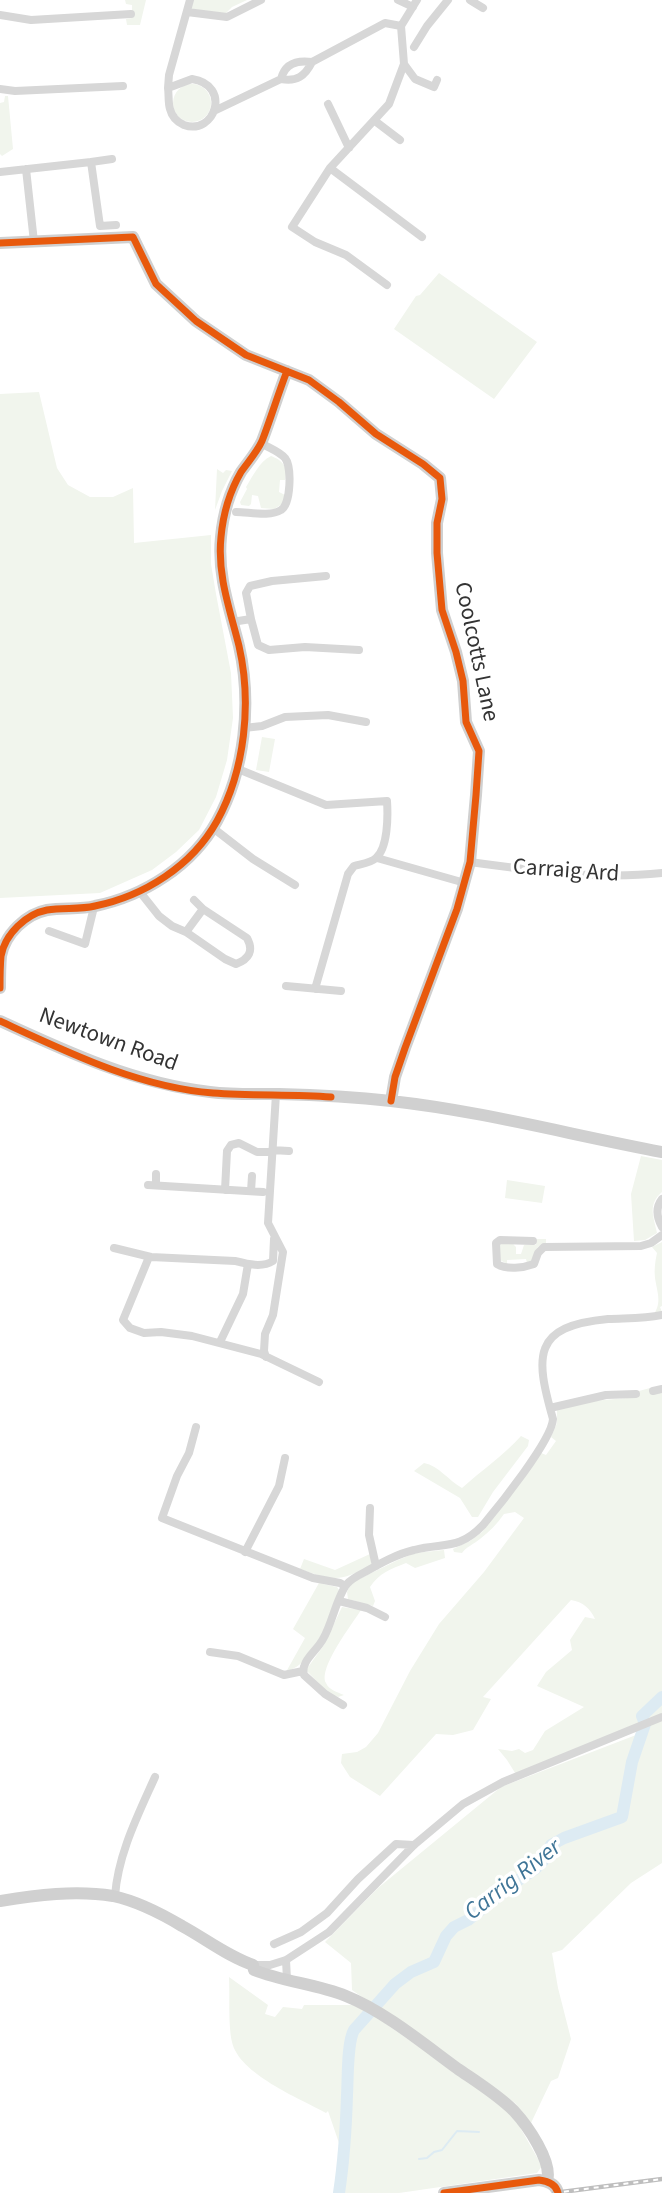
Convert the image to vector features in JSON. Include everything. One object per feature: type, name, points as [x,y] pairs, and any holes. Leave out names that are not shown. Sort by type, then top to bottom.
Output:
[{"type":"street","points":[[190,0],[169,75],[168,88],[171,113],[182,124],[189,126],[205,123],[214,111],[281,79],[291,81],[299,78],[307,73],[312,62],[385,23],[401,26]]},
{"type":"street","points":[[187,12],[227,17],[261,0]]},
{"type":"street","points":[[387,285],[346,255],[315,242],[292,227],[330,168],[389,104],[404,64],[401,26],[415,4],[398,0]]},
{"type":"street","points":[[414,47],[448,0]]},
{"type":"street","points":[[470,0],[483,8]]},
{"type":"street","points":[[0,15],[31,20],[131,14]]},
{"type":"street","points":[[281,79],[283,71],[291,63],[301,60],[312,62]]},
{"type":"street","points":[[404,64],[415,79],[434,87],[437,80]]},
{"type":"street","points":[[168,88],[184,81],[199,80],[211,89],[215,96],[214,111]]},
{"type":"street","points":[[0,89],[15,91],[123,86]]},
{"type":"street","points":[[328,104],[349,148]]},
{"type":"street","points":[[375,121],[400,140]]},
{"type":"street","points":[[0,172],[112,159]]},
{"type":"street","points":[[91,162],[100,226],[116,225]]},
{"type":"street","points":[[330,168],[422,237]]},
{"type":"street","points":[[26,169],[34,242]]},
{"type":"street","name":"Coolcotts Lane","points":[[0,243],[133,237],[156,284],[196,321],[246,355],[309,380],[340,402],[376,434],[440,478],[442,499],[437,523],[437,553],[442,610],[463,681],[466,722],[479,751],[470,862],[465,883],[395,1077],[391,1101]]},
{"type":"street","points":[[0,988],[2,955],[8,939],[17,927],[46,910],[94,907],[140,892],[183,864],[213,828],[226,805],[238,769],[244,728],[243,672],[222,582],[220,538],[225,509],[240,474],[261,443],[287,372]]},
{"type":"street","points":[[236,512],[274,513],[287,504],[290,467],[279,453],[261,443]]},
{"type":"street","points":[[326,576],[250,586],[246,593],[258,645],[269,650],[306,647],[359,650]]},
{"type":"street","points":[[232,622],[251,619]]},
{"type":"street","points":[[244,728],[261,726],[285,717],[328,715],[366,722]]},
{"type":"street","points":[[238,769],[326,805],[387,801],[388,821],[381,853],[374,861],[354,866],[348,874],[315,989]]},
{"type":"street","points":[[213,828],[253,859],[295,885]]},
{"type":"street","points":[[377,858],[465,883]]},
{"type":"street","name":"Carraig Ard","points":[[470,862],[541,873],[632,877],[662,873]]},
{"type":"street","points":[[140,892],[159,916],[172,926],[186,932],[225,959],[236,964],[244,961],[251,953],[247,938],[194,900]]},
{"type":"street","points":[[49,931],[83,948],[94,907]]},
{"type":"street","points":[[186,932],[203,909]]},
{"type":"street","points":[[286,986],[341,991]]},
{"type":"street","name":"Newtown Road","points":[[0,1021],[63,1050],[145,1080],[212,1093],[391,1101],[492,1116],[662,1152]]},
{"type":"street","points":[[266,1357],[265,1334],[274,1315],[283,1252],[268,1223],[266,1193],[276,1094]]},
{"type":"street","points":[[225,1190],[227,1151],[231,1145],[239,1143],[257,1152],[289,1151]]},
{"type":"street","points":[[156,1174],[152,1185],[280,1195]]},
{"type":"street","points":[[251,1176],[251,1191]]},
{"type":"street","points":[[662,1199],[657,1213],[662,1227]]},
{"type":"street","points":[[114,1248],[149,1256],[265,1265],[273,1261],[274,1236]]},
{"type":"street","points":[[533,1241],[505,1239],[496,1243],[497,1264],[505,1268],[529,1266],[534,1264],[538,1253],[544,1247],[641,1246],[662,1236]]},
{"type":"street","points":[[519,1251],[520,1240]]},
{"type":"street","points":[[149,1256],[123,1320],[130,1328],[144,1333],[161,1332],[220,1342],[266,1357],[319,1382]]},
{"type":"street","points":[[220,1342],[243,1294],[248,1264]]},
{"type":"street","points":[[343,1705],[325,1695],[303,1671],[304,1665],[328,1631],[348,1582],[398,1555],[417,1549],[448,1546],[466,1539],[483,1525],[553,1426],[541,1364],[547,1344],[554,1334],[595,1321],[662,1315]]},
{"type":"street","points":[[550,1408],[606,1395],[636,1394]]},
{"type":"street","points":[[196,1427],[189,1453],[177,1476],[162,1518],[313,1578],[345,1586]]},
{"type":"street","points":[[245,1552],[279,1486],[285,1458]]},
{"type":"street","points":[[370,1508],[369,1535],[376,1566]]},
{"type":"street","points":[[339,1601],[385,1616]]},
{"type":"street","points":[[210,1652],[238,1656],[284,1675],[303,1671]]},
{"type":"street","points":[[0,1901],[26,1896],[82,1893],[115,1896],[172,1921],[234,1959],[253,1965],[270,1965],[286,1960],[329,1932],[414,1845],[463,1804],[503,1782],[659,1719]]},
{"type":"street","points":[[115,1896],[117,1876],[128,1839],[155,1777]]},
{"type":"street","points":[[274,1944],[301,1932],[327,1913],[358,1879],[396,1844],[414,1845]]},
{"type":"street","points":[[286,1960],[287,1980]]},
{"type":"street","points":[[253,1965],[254,1970],[328,1990],[373,2009],[444,2059],[513,2111],[531,2133],[542,2154],[549,2175],[547,2181]]},
{"type":"street","points":[[444,2193],[539,2180],[547,2181],[558,2193]]},
{"type":"shaded area","points":[[125,0],[146,0],[140,25],[127,25],[126,19],[132,18],[132,5],[126,4]]},
{"type":"shaded area","points":[[193,0],[247,0],[232,7],[225,14],[193,11]]},
{"type":"shaded area","points":[[192,84],[206,89],[211,103],[206,117],[192,122],[178,117],[173,103],[178,89]]},
{"type":"shaded area","points":[[5,96],[8,96],[13,149],[2,156],[0,103],[4,102]]},
{"type":"shaded area","points":[[439,273],[537,342],[494,399],[394,329],[416,296],[420,295]]},
{"type":"shaded area","points":[[39,392],[57,468],[68,485],[90,497],[113,497],[133,488],[134,543],[211,535],[211,564],[231,673],[233,718],[227,760],[216,797],[199,830],[176,852],[152,870],[100,893],[0,898],[0,394]]},
{"type":"shaded area","points":[[271,456],[285,468],[285,480],[280,480],[279,492],[285,495],[284,503],[274,509],[261,508],[258,496],[252,495],[249,506],[241,505],[246,487],[263,462]]},
{"type":"shaded area","points":[[217,469],[223,473],[226,470],[232,471],[215,510]]},
{"type":"shaded area","points":[[262,737],[275,739],[269,772],[256,770]]},
{"type":"shaded area","points":[[641,1156],[662,1160],[662,1192],[653,1206],[657,1233],[645,1240],[634,1241],[631,1194]]},
{"type":"shaded area","points":[[507,1180],[545,1186],[542,1203],[505,1198]]},
{"type":"shaded area","points":[[537,1239],[546,1239],[546,1243],[538,1247],[532,1261],[527,1263],[526,1259],[507,1260],[507,1264],[500,1260],[500,1245],[503,1243],[512,1243],[516,1247],[516,1254],[521,1254],[524,1245],[536,1245]]},
{"type":"shaded area","points":[[662,1242],[662,1312],[654,1314],[658,1301],[655,1272],[657,1253],[652,1247]]},
{"type":"shaded area","points":[[650,1388],[651,1394],[662,1392],[662,1863],[631,1883],[562,1950],[552,1953],[571,2039],[558,2078],[551,2081],[531,2123],[515,2103],[352,1990],[351,1963],[325,1942],[378,1888],[501,1787],[636,1735],[618,1814],[576,1828],[546,1845],[535,1863],[538,1866],[551,1845],[562,1839],[622,1817],[632,1762],[645,1725],[517,1776],[498,1749],[519,1749],[525,1753],[533,1750],[545,1731],[584,1707],[537,1686],[546,1672],[572,1650],[570,1640],[585,1617],[595,1619],[593,1615],[583,1604],[571,1600],[483,1697],[491,1699],[473,1730],[453,1735],[436,1734],[380,1796],[350,1777],[341,1763],[342,1754],[357,1752],[366,1747],[378,1733],[410,1671],[439,1624],[484,1572],[524,1518],[515,1512],[504,1514],[478,1541],[462,1553],[454,1552],[453,1549],[482,1532],[541,1453],[546,1455],[556,1441],[551,1437],[557,1423],[557,1410],[592,1401],[639,1397],[639,1391]]},
{"type":"shaded area","points":[[521,1436],[529,1440],[528,1446],[493,1492],[478,1517],[472,1517],[460,1498],[414,1471],[424,1463],[439,1470],[462,1488]]},
{"type":"shaded area","points":[[444,1550],[445,1558],[415,1568],[406,1563],[381,1575],[370,1587],[375,1601],[373,1606],[348,1599],[347,1592],[351,1583],[415,1553]]},
{"type":"shaded area","points":[[370,1554],[372,1565],[344,1577],[321,1576],[300,1569],[304,1559],[335,1570]]},
{"type":"shaded area","points":[[319,1583],[337,1587],[339,1590],[331,1613],[314,1649],[297,1666],[286,1672],[305,1638],[293,1629]]},
{"type":"shaded area","points":[[342,1607],[361,1610],[337,1646],[327,1667],[326,1683],[331,1689],[344,1695],[338,1697],[327,1692],[306,1670],[324,1645]]},
{"type":"shaded area","points":[[229,1977],[268,2005],[265,2014],[275,2017],[283,2007],[302,2009],[304,2005],[359,2005],[513,2115],[542,2166],[537,2173],[399,2193],[344,2193],[347,2151],[339,2143],[328,2111],[326,2113],[272,2084],[258,2075],[237,2054],[231,2035]]},
{"type":"waterway","name":"Carrig River","points":[[339,2193],[349,2052],[354,2030],[395,1984],[411,1972],[434,1962],[446,1936],[454,1927],[468,1920],[535,1869],[543,1861],[551,1845],[622,1817],[632,1762],[645,1724],[642,1716],[662,1697]]},
{"type":"waterway","points":[[419,2159],[442,2150],[457,2131],[479,2132]]},
{"type":"railway","points":[[554,2193],[662,2179]]},
{"type":"cycle path","points":[[0,243],[133,237],[156,284],[196,321],[246,355],[309,380],[376,434],[440,478],[442,499],[437,523],[437,553],[442,610],[463,681],[466,722],[479,751],[476,795],[470,862],[457,909],[395,1077],[391,1101]]},
{"type":"cycle path","points":[[0,988],[3,948],[12,933],[24,921],[39,912],[89,907],[149,887],[194,852],[207,837],[227,801],[240,758],[245,690],[239,646],[223,579],[220,551],[222,529],[234,487],[262,441],[287,371]]},
{"type":"cycle path","points":[[0,1021],[104,1066],[158,1084],[213,1093],[331,1097]]},
{"type":"cycle path","points":[[444,2193],[539,2180],[551,2183],[558,2193]]}]
